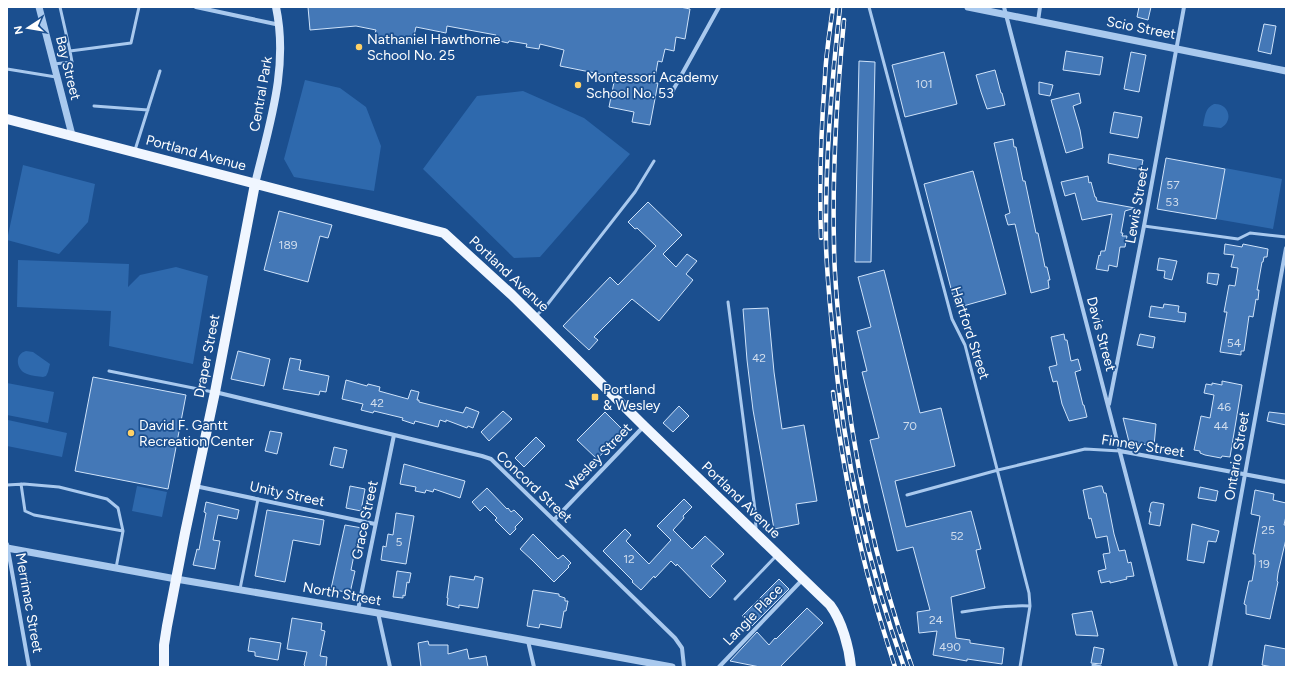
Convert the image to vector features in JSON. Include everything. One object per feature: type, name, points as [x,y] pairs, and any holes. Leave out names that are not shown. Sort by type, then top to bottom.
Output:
[{"type":"main road","name":"Central Park","points":[[255,184],[274,106],[279,77],[281,60],[280,25],[276,7]]},
{"type":"main road","name":"Portland Avenue","points":[[7,119],[444,233],[535,317],[644,426],[830,605],[839,617],[848,652],[850,667]]},
{"type":"main road","name":"Draper Street","points":[[164,667],[165,640],[176,579],[215,392],[255,184]]},
{"type":"street","name":"Bay Street","points":[[38,7],[72,135]]},
{"type":"street","points":[[196,7],[280,25]]},
{"type":"street","points":[[672,92],[719,7]]},
{"type":"street","name":"Scio Street","points":[[968,7],[1286,71]]},
{"type":"street","name":"Davis Street","points":[[1004,7],[1176,667]]},
{"type":"street","points":[[1038,21],[1040,7]]},
{"type":"street","name":"Lewis Street","points":[[1109,406],[1184,7]]},
{"type":"street","name":"Ontario Street","points":[[1210,667],[1286,248]]},
{"type":"street","name":"Concord Street","points":[[215,392],[490,459],[675,638],[682,648],[684,667]]},
{"type":"street","name":"Wesley Street","points":[[554,520],[644,426]]},
{"type":"street","name":"Grace Street","points":[[358,610],[394,435]]},
{"type":"street","name":"Finney Street","points":[[1120,451],[1286,482]]},
{"type":"street","name":"Unity Street","points":[[195,486],[375,524]]},
{"type":"street","name":"North Street","points":[[7,546],[176,579],[378,613],[672,667]]},
{"type":"street","name":"Merrimac Street","points":[[7,546],[29,667]]},
{"type":"street","name":"Langie Place","points":[[719,667],[804,579]]},
{"type":"street","points":[[378,613],[390,667]]},
{"type":"street","points":[[528,641],[534,667]]},
{"type":"lane","points":[[53,64],[72,62],[60,7]]},
{"type":"lane","points":[[70,51],[131,44],[139,7]]},
{"type":"lane","name":"Hartford Street","points":[[869,7],[952,319],[965,345],[1029,593],[1030,606],[1020,667]]},
{"type":"lane","points":[[7,69],[56,77]]},
{"type":"lane","points":[[135,152],[160,71]]},
{"type":"lane","points":[[94,106],[148,110]]},
{"type":"lane","points":[[535,317],[547,304],[635,192],[654,161]]},
{"type":"lane","points":[[1144,226],[1238,239],[1250,233],[1286,237]]},
{"type":"lane","points":[[728,302],[755,510],[756,533]]},
{"type":"lane","points":[[109,371],[215,392]]},
{"type":"lane","name":"Finney Street","points":[[907,495],[998,470],[1085,449],[1120,451]]},
{"type":"lane","points":[[21,484],[25,511],[34,515],[123,531]]},
{"type":"lane","points":[[7,485],[21,484],[59,487],[107,499],[118,508],[123,531],[116,568]]},
{"type":"lane","points":[[240,590],[258,499]]},
{"type":"lane","points":[[735,599],[777,554]]},
{"type":"lane","points":[[962,612],[1016,605],[1030,606]]},
{"type":"lane","points":[[1093,665],[1101,667]]},
{"type":"shaded area","points":[[305,80],[340,88],[366,107],[381,146],[374,191],[294,177],[284,159]]},
{"type":"shaded area","points":[[523,91],[584,118],[630,154],[540,257],[514,258],[423,169],[477,96]]},
{"type":"shaded area","points":[[1214,104],[1223,106],[1228,113],[1228,121],[1221,128],[1203,126],[1207,110]]},
{"type":"shaded area","points":[[23,165],[95,184],[88,222],[59,254],[7,240]]},
{"type":"shaded area","points":[[1225,168],[1282,179],[1273,229],[1216,219]]},
{"type":"shaded area","points":[[18,260],[129,264],[128,287],[140,275],[176,267],[208,276],[193,364],[109,346],[111,311],[17,307]]},
{"type":"shaded area","points":[[26,351],[33,352],[50,364],[46,376],[29,375],[23,372],[19,366],[18,359],[22,353]]},
{"type":"shaded area","points":[[7,383],[54,392],[48,423],[7,415]]},
{"type":"shaded area","points":[[8,420],[67,433],[62,457],[7,446]]},
{"type":"shaded area","points":[[137,486],[167,492],[162,517],[132,511]]},
{"type":"building","points":[[308,7],[680,7],[690,9],[685,39],[676,37],[674,51],[665,49],[662,62],[658,61],[654,83],[658,83],[650,125],[632,122],[634,112],[609,107],[615,77],[560,66],[564,50],[540,44],[539,49],[526,47],[527,44],[509,41],[508,43],[495,40],[496,35],[447,26],[446,33],[416,27],[412,44],[374,37],[376,30],[356,26],[310,30]]},
{"type":"building","points":[[1139,7],[1151,7],[1148,20],[1137,17]]},
{"type":"building","points":[[1264,24],[1276,26],[1271,54],[1258,51]]},
{"type":"building","points":[[1066,51],[1103,57],[1100,75],[1063,70]]},
{"type":"building","points":[[944,52],[957,104],[905,117],[892,65]]},
{"type":"building","points":[[1131,52],[1146,55],[1139,92],[1124,89]]},
{"type":"building","points":[[859,61],[875,62],[871,262],[855,262]]},
{"type":"building","points":[[995,70],[1005,105],[987,109],[976,75]]},
{"type":"building","points":[[1039,82],[1053,85],[1050,96],[1039,94]]},
{"type":"building","points":[[1079,93],[1081,103],[1073,106],[1080,130],[1083,148],[1066,153],[1051,100]]},
{"type":"building","points":[[1114,112],[1142,117],[1138,138],[1110,133]]},
{"type":"building","points":[[1013,139],[1023,181],[1025,181],[1036,233],[1038,233],[1045,267],[1047,267],[1050,280],[1048,280],[1049,288],[1031,293],[1015,224],[1008,225],[1005,215],[1010,213],[994,143]]},
{"type":"building","points":[[1109,154],[1143,160],[1141,170],[1108,163]]},
{"type":"building","points":[[1166,158],[1225,169],[1216,219],[1157,209]]},
{"type":"building","points":[[973,171],[1006,294],[956,308],[924,184]]},
{"type":"building","points":[[1088,176],[1089,183],[1091,182],[1097,201],[1135,208],[1125,211],[1121,233],[1123,233],[1122,236],[1127,236],[1125,247],[1120,247],[1117,267],[1109,265],[1108,271],[1096,269],[1101,251],[1105,251],[1112,214],[1082,220],[1075,193],[1065,196],[1061,182]]},
{"type":"building","points":[[648,202],[682,235],[663,254],[676,267],[687,254],[697,261],[686,274],[693,280],[659,321],[632,299],[594,337],[598,340],[589,350],[563,326],[610,277],[618,285],[656,246],[637,228],[635,229],[628,222]]},
{"type":"building","points":[[279,211],[332,225],[328,238],[320,236],[308,282],[264,270]]},
{"type":"building","points":[[1225,244],[1242,247],[1243,244],[1268,249],[1267,257],[1264,257],[1262,262],[1257,290],[1259,290],[1258,300],[1256,299],[1253,317],[1249,316],[1244,351],[1241,351],[1241,355],[1220,352],[1227,312],[1224,312],[1229,285],[1235,286],[1238,268],[1231,267],[1234,255],[1224,254]]},
{"type":"building","points":[[1159,258],[1177,261],[1172,280],[1164,278],[1165,271],[1157,270]]},
{"type":"building","points":[[884,270],[920,413],[941,408],[955,466],[895,481],[906,527],[971,511],[981,549],[976,550],[985,588],[951,597],[956,638],[970,640],[970,643],[1004,648],[1002,664],[967,659],[967,661],[933,655],[937,631],[919,633],[917,612],[930,610],[913,547],[897,551],[870,440],[879,438],[862,372],[867,371],[857,331],[871,327],[858,277]]},
{"type":"building","points":[[1208,273],[1219,274],[1217,285],[1207,283]]},
{"type":"building","points":[[1164,304],[1179,306],[1178,312],[1186,313],[1185,322],[1149,317],[1151,306],[1163,308]]},
{"type":"building","points":[[768,308],[774,372],[782,429],[804,425],[817,501],[796,504],[799,524],[774,529],[753,410],[743,309]]},
{"type":"building","points":[[1064,334],[1065,340],[1067,340],[1071,361],[1078,359],[1081,370],[1075,372],[1087,417],[1069,421],[1062,404],[1057,381],[1053,382],[1049,367],[1057,365],[1051,337]]},
{"type":"building","points":[[1140,334],[1155,337],[1153,348],[1137,345]]},
{"type":"building","points":[[238,351],[270,359],[264,386],[231,379]]},
{"type":"building","points":[[290,358],[301,360],[299,370],[329,376],[326,392],[320,391],[319,395],[283,389]]},
{"type":"building","name":"David F. Gantt Recreation Center","points":[[93,377],[186,395],[168,489],[75,471]]},
{"type":"building","points":[[346,380],[367,386],[368,384],[380,387],[379,391],[408,399],[411,390],[419,392],[417,400],[419,400],[419,402],[463,413],[466,407],[479,412],[473,428],[468,426],[467,428],[446,420],[446,422],[440,420],[438,427],[415,421],[414,424],[402,420],[403,418],[374,411],[373,413],[361,410],[363,404],[342,399]]},
{"type":"building","points":[[1222,381],[1242,385],[1230,457],[1222,456],[1221,458],[1205,455],[1200,453],[1200,451],[1194,450],[1201,416],[1210,418],[1214,395],[1204,393],[1206,384],[1212,385],[1212,383],[1222,385]]},
{"type":"building","points":[[679,406],[689,416],[673,432],[663,423]]},
{"type":"building","points":[[503,411],[512,419],[489,441],[481,432]]},
{"type":"building","points":[[605,412],[624,431],[597,459],[577,440]]},
{"type":"building","points":[[1269,412],[1286,414],[1286,425],[1267,421]]},
{"type":"building","points":[[1123,418],[1156,424],[1154,446],[1129,442]]},
{"type":"building","points":[[270,431],[282,433],[277,454],[265,451]]},
{"type":"building","points":[[536,437],[545,446],[524,467],[515,458]]},
{"type":"building","points":[[334,447],[347,450],[343,468],[330,465]]},
{"type":"building","points":[[404,464],[465,481],[460,498],[434,489],[433,492],[426,490],[425,493],[415,491],[416,487],[400,484]]},
{"type":"building","points":[[350,486],[365,489],[361,511],[346,508]]},
{"type":"building","points":[[1102,486],[1104,493],[1106,493],[1119,551],[1125,550],[1128,563],[1131,562],[1134,576],[1126,577],[1127,579],[1110,583],[1110,581],[1101,583],[1098,571],[1106,569],[1103,554],[1110,553],[1107,536],[1096,538],[1091,518],[1089,519],[1083,490]]},
{"type":"building","points":[[1200,487],[1218,491],[1216,501],[1198,498]]},
{"type":"building","points":[[487,488],[507,509],[508,508],[511,512],[514,510],[523,519],[510,535],[495,520],[497,518],[485,506],[480,511],[472,502]]},
{"type":"building","points":[[1255,490],[1274,494],[1273,500],[1286,503],[1284,525],[1286,525],[1286,539],[1270,619],[1246,614],[1246,605],[1244,604],[1249,581],[1252,581],[1255,564],[1255,554],[1253,554],[1260,516],[1251,514]]},
{"type":"building","points":[[684,499],[692,507],[683,516],[684,518],[673,530],[692,549],[705,536],[724,554],[711,566],[726,581],[710,598],[677,564],[676,566],[671,561],[641,590],[603,551],[625,529],[631,535],[626,541],[649,564],[671,540],[657,526]]},
{"type":"building","points":[[206,502],[239,510],[237,519],[218,515],[213,540],[220,541],[215,569],[193,565],[197,549],[199,550],[206,513],[204,512]]},
{"type":"building","points":[[1151,503],[1164,504],[1160,526],[1149,524],[1151,512],[1149,512]]},
{"type":"building","points":[[267,510],[324,520],[320,545],[293,540],[285,582],[255,576]]},
{"type":"building","points":[[396,513],[414,516],[406,564],[381,560],[383,546],[386,547],[388,534],[393,535]]},
{"type":"building","points":[[1192,524],[1219,531],[1216,542],[1208,541],[1204,563],[1187,560]]},
{"type":"building","points":[[345,525],[362,528],[358,546],[356,545],[351,570],[355,571],[350,593],[331,589]]},
{"type":"building","points":[[533,534],[558,559],[563,555],[571,563],[554,582],[520,549]]},
{"type":"building","points":[[397,571],[411,573],[409,583],[407,582],[405,596],[403,595],[403,598],[393,597]]},
{"type":"building","points":[[450,576],[474,580],[475,576],[483,578],[478,608],[459,605],[459,608],[447,605]]},
{"type":"building","points":[[779,579],[789,589],[752,626],[742,616]]},
{"type":"building","points":[[533,590],[559,594],[559,596],[565,598],[565,601],[568,601],[566,611],[564,611],[561,628],[540,624],[539,628],[527,626]]},
{"type":"building","points":[[807,608],[823,623],[780,667],[760,667],[730,661],[757,632],[769,645]]},
{"type":"building","points":[[1092,611],[1098,636],[1076,635],[1072,614]]},
{"type":"building","points":[[292,618],[322,623],[321,630],[325,631],[320,656],[327,657],[326,667],[306,667],[304,665],[307,652],[287,649]]},
{"type":"building","points":[[250,638],[281,643],[278,660],[255,656],[255,652],[248,651]]},
{"type":"building","points":[[428,641],[429,645],[448,645],[448,654],[467,649],[469,659],[486,656],[488,667],[421,667],[418,643]]},
{"type":"building","points":[[1265,645],[1286,649],[1286,667],[1262,665]]},
{"type":"building","points":[[1094,647],[1104,649],[1101,664],[1091,663]]},
{"type":"railway","points":[[821,238],[820,178],[822,117],[826,59],[833,7]]},
{"type":"railway","points":[[840,7],[831,96],[826,186],[826,245],[837,378],[850,462],[867,545],[890,627],[904,667]]},
{"type":"railway","points":[[844,20],[834,160],[835,266],[840,333],[850,418],[857,460],[875,544],[898,627],[912,667]]},
{"type":"railway","points":[[833,392],[840,442],[854,517],[875,601],[895,667]]},
{"type":"place","name":"Nathaniel Hawthorne School No. 25","points":[[359,47]]},
{"type":"place","name":"Montessori Academy School No. 53","points":[[578,85]]},
{"type":"place","name":"Portland & Wesley","points":[[595,397]]},
{"type":"place","name":"David F. Gantt Recreation Center","points":[[131,433]]}]
